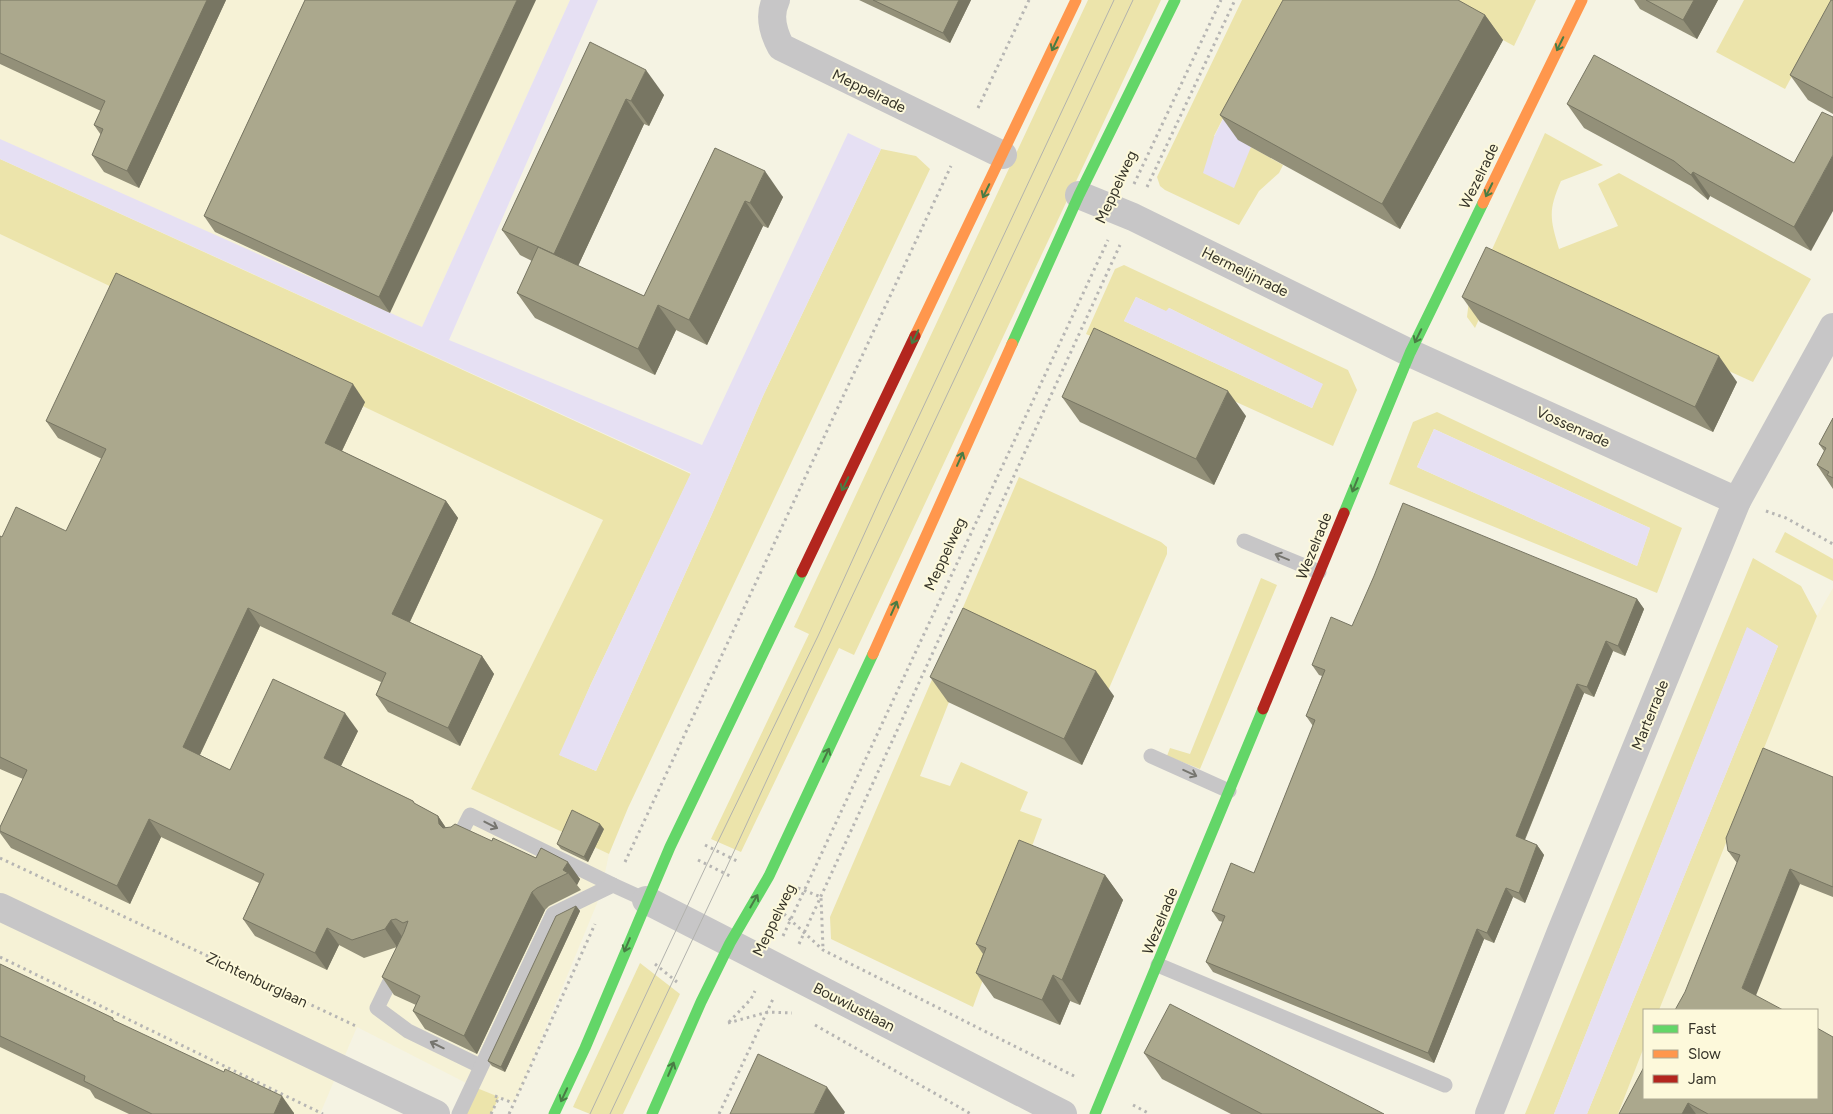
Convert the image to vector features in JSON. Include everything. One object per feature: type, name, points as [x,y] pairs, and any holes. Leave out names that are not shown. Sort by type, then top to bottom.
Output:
[{"type":"main road","points":[[554,1114],[677,832],[1003,156],[1076,0]]},
{"type":"main road","name":"Meppelweg","points":[[652,1114],[695,1014],[730,943],[769,876],[870,660],[1079,195],[1175,0]]},
{"type":"main road","name":"Wezelrade","points":[[1096,1114],[1410,353],[1582,0]]},
{"type":"street","name":"Meppelrade","points":[[776,0],[772,8],[772,30],[781,47],[1003,156]]},
{"type":"street","name":"Hermelijnrade","points":[[1079,195],[1127,215],[1410,353]]},
{"type":"street","name":"Marterrade","points":[[1489,1114],[1560,934],[1737,501],[1833,327]]},
{"type":"street","name":"Vossenrade","points":[[1410,353],[1737,501]]},
{"type":"street","name":"Bouwlustlaan","points":[[646,900],[1063,1114]]},
{"type":"street","points":[[0,907],[436,1114]]},
{"type":"lane","points":[[1244,541],[1319,572]]},
{"type":"lane","points":[[1151,756],[1229,791]]},
{"type":"lane","points":[[459,838],[470,815],[646,900]]},
{"type":"lane","points":[[459,1114],[553,914],[613,885]]},
{"type":"lane","points":[[403,954],[377,1008],[408,1032],[480,1066]]},
{"type":"lane","points":[[1158,965],[1445,1085]]},
{"type":"path","points":[[509,1114],[613,885],[1029,0]]},
{"type":"path","name":"Meppelweg","points":[[727,1024],[778,968],[805,891],[1127,215],[1221,0]]},
{"type":"path","points":[[719,1114],[768,1012],[778,968],[821,897],[1127,215],[1236,0]]},
{"type":"path","points":[[1737,501],[1786,518],[1833,544]]},
{"type":"path","points":[[646,816],[769,876],[821,897]]},
{"type":"path","name":"Zichtenburglaan","points":[[0,858],[366,1032]]},
{"type":"path","points":[[821,897],[823,950],[1150,1114]]},
{"type":"path","points":[[0,957],[322,1114]]},
{"type":"path","points":[[768,1012],[793,1013]]},
{"type":"path","points":[[810,1022],[971,1114]]},
{"type":"path","points":[[472,1086],[513,1103]]},
{"type":"path","points":[[491,1114],[499,1097]]},
{"type":"shaded area","points":[[0,0],[570,0],[422,327],[603,520],[471,789],[609,854],[600,896],[521,1088],[513,1103],[472,1086],[357,1027],[320,1114],[0,1114]]},
{"type":"shaded area","points":[[570,0],[598,0],[449,340],[702,445],[848,133],[881,149],[763,396],[596,771],[559,755],[691,473],[0,159],[0,139],[422,327]]},
{"type":"shaded area","points":[[1088,0],[1161,0],[854,655],[839,648],[741,852],[711,839],[809,634],[794,627]]},
{"type":"shaded area","points":[[1242,0],[1283,0],[1214,136],[1251,147],[1283,165],[1279,173],[1259,191],[1239,225],[1165,190],[1160,186],[1157,177]]},
{"type":"shaded area","points":[[1283,0],[1251,147],[1234,188],[1203,173],[1214,137]]},
{"type":"shaded area","points":[[1430,0],[1536,0],[1514,46]]},
{"type":"shaded area","points":[[1744,0],[1833,0],[1785,89],[1716,52]]},
{"type":"shaded area","points":[[1545,133],[1603,165],[1561,181],[1552,208],[1552,222],[1559,249],[1618,226],[1598,184],[1619,173],[1811,279],[1753,382],[1502,268],[1475,328],[1467,317],[1469,300]]},
{"type":"shaded area","points":[[881,149],[916,156],[930,169],[628,808],[609,854],[471,789],[603,520],[0,234],[0,159],[691,474],[591,684],[560,755],[596,771],[763,396]]},
{"type":"shaded area","points":[[1124,265],[1348,370],[1357,390],[1333,446],[1086,334],[1115,269]],"holes":[[[1136,297],[1167,312],[1169,308],[1322,384],[1312,408],[1124,321]]]},
{"type":"shaded area","points":[[1136,297],[1166,311],[1169,308],[1323,384],[1312,408],[1124,321]]},
{"type":"shaded area","points":[[1437,412],[1682,528],[1657,593],[1389,484],[1413,422]],"holes":[[[1434,429],[1650,528],[1637,566],[1417,467]]]},
{"type":"shaded area","points":[[1434,429],[1650,528],[1637,566],[1417,467]]},
{"type":"shaded area","points":[[1019,477],[1161,542],[1167,547],[1167,554],[1107,693],[978,628],[920,776],[950,786],[961,762],[1028,792],[1020,811],[1042,819],[973,1007],[831,939],[830,917]]},
{"type":"shaded area","points":[[1785,532],[1833,559],[1833,581],[1775,552]]},
{"type":"shaded area","points":[[1753,558],[1801,586],[1817,616],[1659,1009],[1643,1009],[1643,1050],[1618,1114],[1587,1114],[1778,646],[1747,628],[1554,1114],[1525,1114]]},
{"type":"shaded area","points":[[1261,578],[1277,585],[1200,769],[1167,756],[1170,748],[1190,754]]},
{"type":"shaded area","points":[[1833,588],[1833,1114],[1618,1114],[1643,1050],[1643,1099],[1818,1099],[1818,1009],[1659,1009],[1817,616]]},
{"type":"shaded area","points":[[1747,627],[1778,646],[1587,1114],[1554,1114]]},
{"type":"shaded area","points":[[640,963],[680,994],[623,1114],[590,1114],[573,1107]]},
{"type":"shaded area","points":[[472,1086],[499,1097],[491,1114],[459,1114]]},
{"type":"building","points":[[0,0],[207,0],[127,171],[92,155],[103,129],[94,125],[105,101],[0,53]]},
{"type":"building","points":[[305,0],[517,0],[379,297],[204,216]]},
{"type":"building","points":[[873,0],[959,0],[943,33]]},
{"type":"building","points":[[1283,0],[1458,0],[1485,15],[1382,204],[1220,115]]},
{"type":"building","points":[[1646,0],[1694,0],[1683,20]]},
{"type":"building","points":[[1831,0],[1833,0],[1833,98],[1790,75]]},
{"type":"building","points":[[590,42],[646,70],[631,101],[626,99],[554,254],[502,230]]},
{"type":"building","points":[[1594,55],[1794,163],[1822,112],[1833,117],[1833,155],[1794,227],[1693,172],[1691,175],[1674,161],[1567,104]]},
{"type":"building","points":[[715,148],[765,171],[750,203],[745,201],[689,320],[658,305],[638,349],[517,293],[538,247],[644,296]]},
{"type":"building","points":[[1486,247],[1719,356],[1695,407],[1462,297]]},
{"type":"building","points":[[116,273],[353,384],[325,443],[446,501],[392,614],[482,656],[448,728],[376,695],[386,673],[248,608],[183,747],[230,770],[273,679],[345,713],[324,758],[413,801],[438,816],[439,824],[443,828],[451,827],[455,824],[492,841],[493,838],[536,858],[541,848],[568,862],[563,870],[568,873],[532,892],[464,1036],[413,1011],[420,996],[382,977],[408,921],[403,923],[396,919],[391,920],[385,929],[352,940],[327,928],[315,953],[243,919],[264,874],[149,819],[117,886],[0,831],[0,827],[27,770],[0,757],[0,536],[2,537],[16,507],[66,531],[106,449],[46,421]]},
{"type":"building","points":[[1094,328],[1228,391],[1196,459],[1062,397]]},
{"type":"building","points":[[1833,418],[1833,478],[1827,475],[1829,472],[1817,465],[1826,448],[1819,444]]},
{"type":"building","points":[[1403,503],[1637,599],[1618,646],[1606,641],[1587,687],[1577,684],[1516,836],[1537,845],[1519,893],[1506,888],[1487,933],[1477,929],[1428,1053],[1206,962],[1225,916],[1212,911],[1231,863],[1254,873],[1315,720],[1306,716],[1325,670],[1312,665],[1331,617],[1352,626]]},
{"type":"building","points":[[963,608],[1096,671],[1064,739],[930,677]]},
{"type":"building","points":[[1763,748],[1833,777],[1833,887],[1790,869],[1742,988],[1781,1009],[1676,1009],[1685,992],[1740,855],[1728,851],[1726,838]]},
{"type":"building","points":[[572,810],[600,824],[584,857],[557,844]]},
{"type":"building","points":[[1019,840],[1105,875],[1062,980],[1053,975],[1042,1000],[976,973],[986,948],[976,944]]},
{"type":"building","points":[[576,906],[501,1067],[488,1061],[556,916]]},
{"type":"building","points":[[0,964],[224,1072],[225,1069],[282,1096],[274,1114],[152,1114],[84,1081],[85,1076],[0,1036]]},
{"type":"building","points":[[1170,1004],[1384,1114],[1262,1114],[1144,1053]]},
{"type":"building","points":[[1818,1029],[1833,1037],[1833,1114],[1708,1114],[1688,1103],[1682,1114],[1619,1114],[1643,1069],[1643,1099],[1818,1099]]},
{"type":"building","points":[[758,1054],[827,1087],[814,1114],[730,1114]]},
{"type":"tram line","points":[[590,1114],[707,864],[818,636],[1114,0]]},
{"type":"tram line","points":[[610,1114],[1133,0]]},
{"type":"traffic: fast","points":[[1012,344],[1079,195],[1175,0]]},
{"type":"traffic: fast","points":[[1344,513],[1410,353],[1483,203]]},
{"type":"traffic: fast","points":[[554,1114],[585,1048],[670,847],[802,572]]},
{"type":"traffic: fast","points":[[652,1114],[701,1002],[730,943],[769,876],[873,654]]},
{"type":"traffic: fast","points":[[1095,1114],[1263,709]]},
{"type":"traffic: slow","points":[[915,336],[1076,0]]},
{"type":"traffic: slow","points":[[1483,203],[1582,0]]},
{"type":"traffic: slow","points":[[873,654],[1012,344]]},
{"type":"traffic: jam","points":[[802,572],[915,336]]},
{"type":"traffic: jam","points":[[1263,709],[1344,513]]}]
